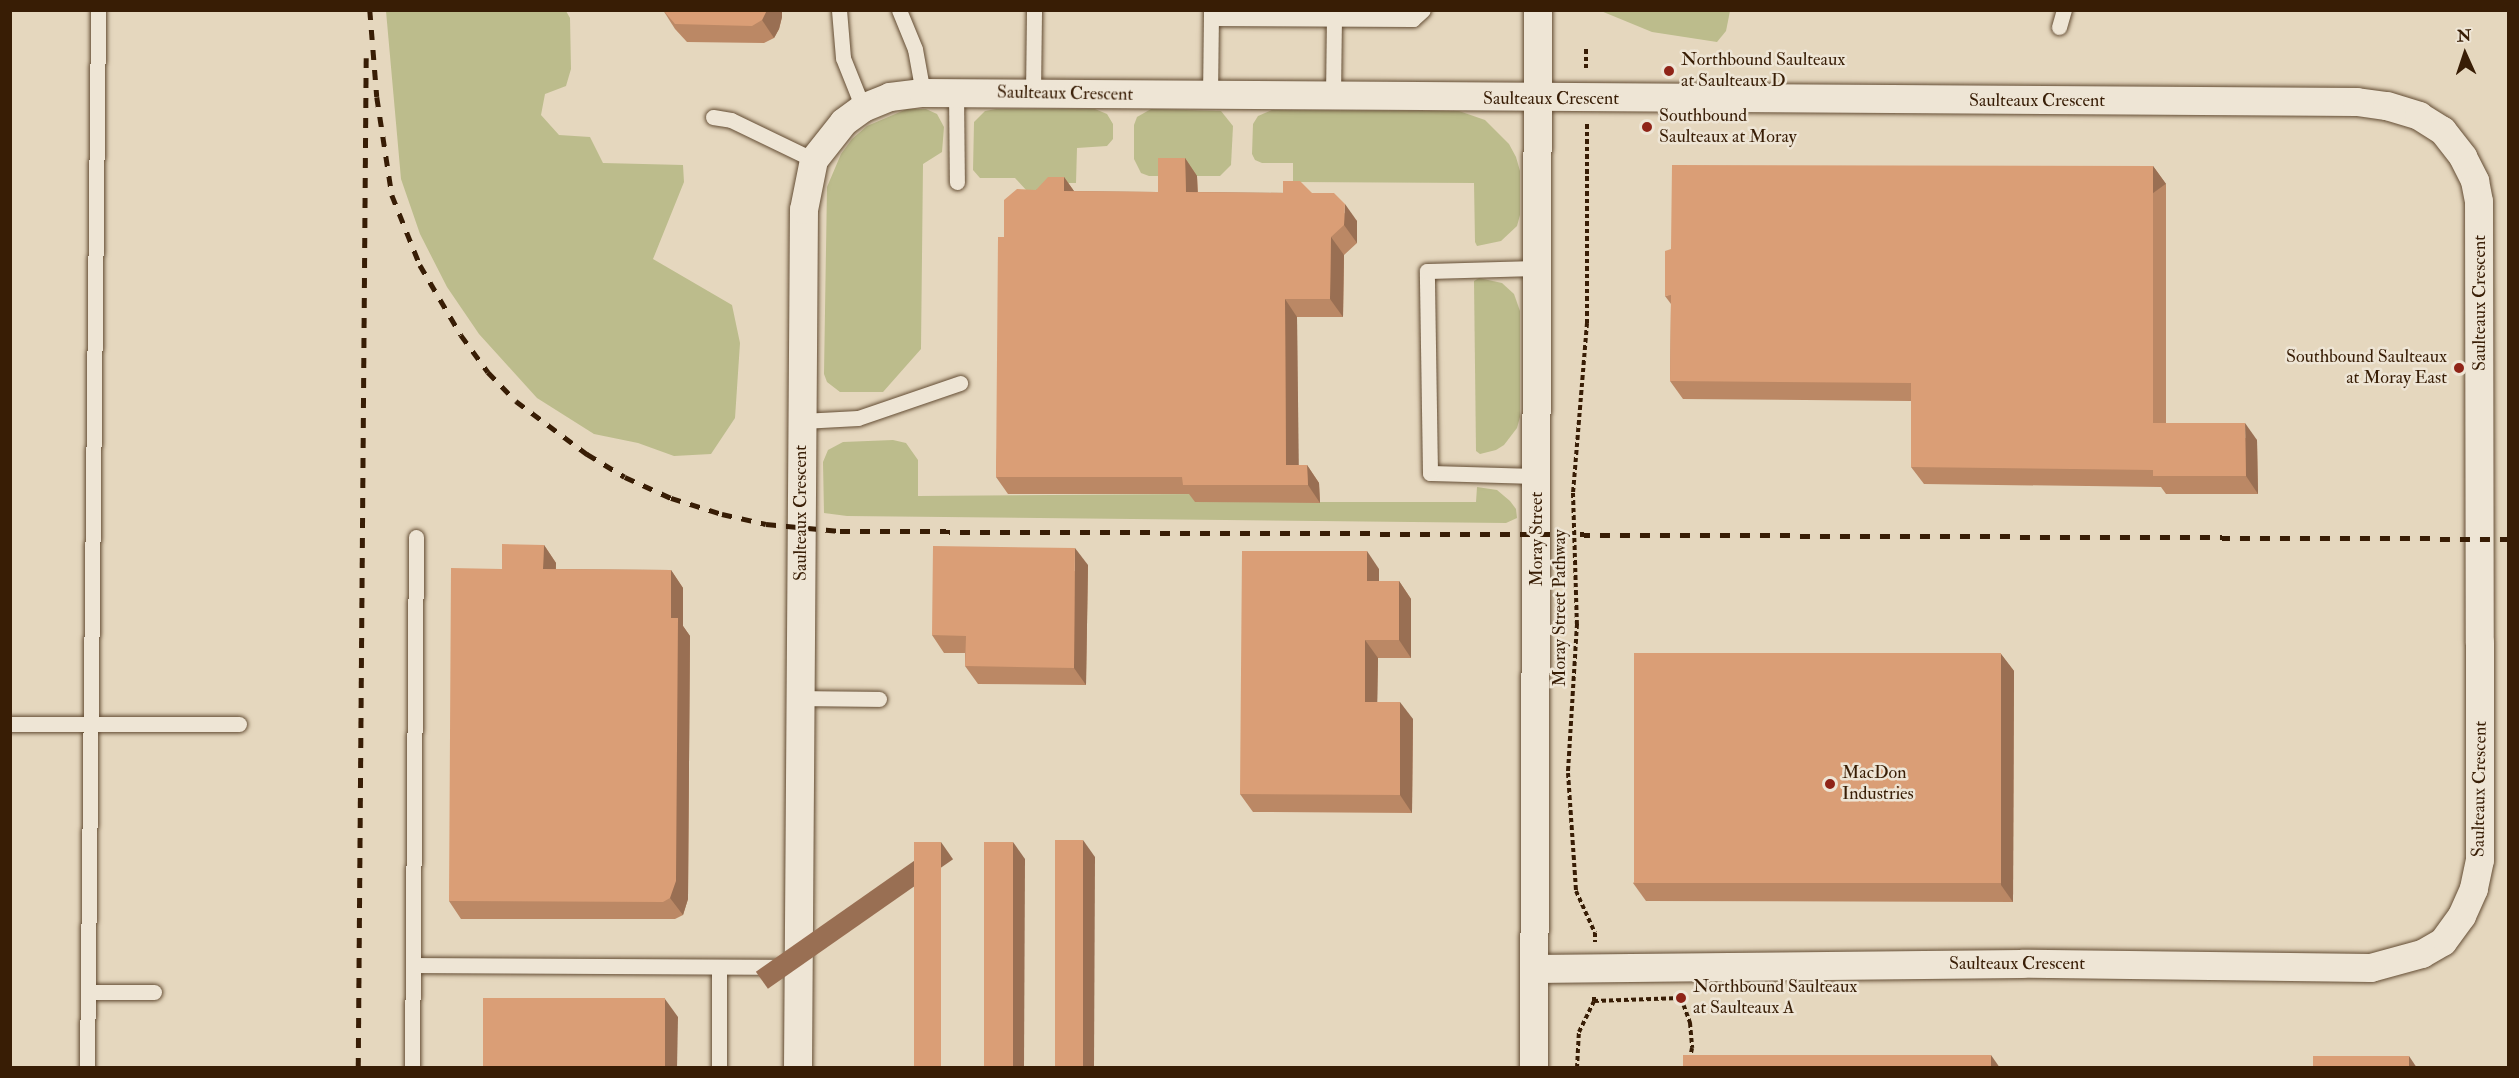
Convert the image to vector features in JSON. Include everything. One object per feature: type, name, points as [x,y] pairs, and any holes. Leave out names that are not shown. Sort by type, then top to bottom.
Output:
[{"type":"street","name":"Moray Street","points":[[1533,1068],[1538,10]]},
{"type":"street","name":"Saulteaux Crescent","points":[[798,1068],[804,210],[814,160],[844,122],[863,108],[890,98],[923,93],[1538,99],[2358,102],[2387,106],[2419,116],[2443,131],[2463,157],[2475,181],[2479,202],[2480,860],[2474,889],[2462,916],[2443,942],[2422,954],[2371,968],[2115,964],[1534,969]]},
{"type":"lane","points":[[87,1068],[98,10]]},
{"type":"lane","points":[[839,10],[843,58],[863,108]]},
{"type":"lane","points":[[899,10],[915,49],[923,93]]},
{"type":"lane","points":[[1033,94],[1034,10]]},
{"type":"lane","points":[[1210,96],[1211,14],[1413,20],[1424,10]]},
{"type":"lane","points":[[2059,27],[2064,10]]},
{"type":"lane","points":[[1333,97],[1334,19]]},
{"type":"lane","points":[[956,93],[957,182]]},
{"type":"lane","points":[[713,117],[732,120],[814,160]]},
{"type":"lane","points":[[1537,476],[1430,473],[1427,271],[1538,268]]},
{"type":"lane","points":[[802,421],[858,418],[960,383]]},
{"type":"lane","points":[[412,1068],[416,537]]},
{"type":"lane","points":[[800,698],[879,699]]},
{"type":"lane","points":[[10,724],[239,724]]},
{"type":"lane","points":[[414,965],[798,968]]},
{"type":"lane","points":[[719,967],[719,1068]]},
{"type":"lane","points":[[88,992],[154,992]]},
{"type":"path","name":"Moray Street Pathway","points":[[1577,1068],[1579,1032],[1594,1001],[1595,968],[1595,933],[1576,891],[1568,773],[1577,624],[1573,493],[1587,323],[1587,140]]},
{"type":"path","points":[[1594,1001],[1681,998],[1690,1023],[1692,1048],[1688,1068]]},
{"type":"green space","points":[[386,11],[566,11],[570,18],[571,69],[566,86],[545,94],[541,115],[559,135],[590,137],[603,163],[683,165],[684,182],[653,259],[732,305],[740,343],[735,418],[711,454],[674,456],[638,443],[594,434],[537,398],[479,334],[447,287],[420,234],[401,179]]},
{"type":"green space","points":[[1601,11],[1730,11],[1726,31],[1717,42],[1652,32]]},
{"type":"green space","points":[[907,109],[926,109],[937,114],[944,127],[942,152],[923,164],[921,349],[883,392],[840,392],[827,382],[824,374],[827,187],[841,154],[852,139],[867,126]]},
{"type":"green space","points":[[1095,109],[1107,114],[1113,124],[1113,139],[1107,146],[1077,148],[1076,183],[1058,183],[1051,191],[1027,191],[1015,178],[980,178],[973,170],[974,122],[985,111]]},
{"type":"green space","points":[[1151,109],[1221,111],[1233,126],[1231,165],[1220,176],[1149,176],[1141,173],[1134,159],[1134,125],[1137,117]]},
{"type":"green space","points":[[1272,110],[1459,111],[1485,120],[1509,144],[1516,157],[1520,171],[1520,215],[1517,226],[1501,241],[1477,246],[1475,242],[1474,183],[1293,182],[1293,163],[1262,163],[1255,160],[1252,154],[1253,124],[1258,116]]},
{"type":"green space","points":[[1479,278],[1502,283],[1514,294],[1520,311],[1520,417],[1517,428],[1504,445],[1496,450],[1480,454],[1476,451],[1474,281]]},
{"type":"green space","points":[[893,440],[906,443],[918,460],[918,496],[1195,494],[1195,502],[1476,502],[1477,487],[1497,490],[1516,509],[1517,518],[1506,523],[847,516],[824,513],[823,462],[828,450],[843,442]]},
{"type":"building","points":[[663,10],[767,10],[762,20],[752,26],[675,24]]},
{"type":"building","points":[[1158,158],[1185,158],[1186,192],[1283,193],[1283,181],[1300,181],[1312,193],[1334,193],[1345,204],[1344,225],[1331,237],[1330,299],[1285,299],[1286,465],[1307,465],[1308,485],[1183,485],[1182,477],[996,477],[998,237],[1004,237],[1004,200],[1017,189],[1036,190],[1048,177],[1064,177],[1064,191],[1158,192]]},
{"type":"building","points":[[1672,165],[2153,166],[2153,423],[2245,423],[2246,476],[2153,476],[2153,470],[1911,467],[1911,383],[1670,381],[1671,295],[1665,296],[1665,251],[1671,249]]},
{"type":"building","points":[[502,544],[544,545],[543,569],[671,570],[671,618],[678,618],[676,881],[670,898],[663,902],[449,901],[451,568],[502,569]]},
{"type":"building","points":[[933,546],[1075,548],[1074,668],[965,666],[966,636],[932,635]]},
{"type":"building","points":[[1242,551],[1367,551],[1367,581],[1399,581],[1399,640],[1365,640],[1365,702],[1400,702],[1400,795],[1240,794]]},
{"type":"building","name":"MacDon Industries","points":[[1634,653],[2001,653],[2001,883],[1634,883]]},
{"type":"building","points":[[1055,840],[1083,840],[1083,1068],[1055,1068]]},
{"type":"building","points":[[914,842],[941,842],[941,1068],[914,1068]]},
{"type":"building","points":[[984,842],[1013,842],[1013,1068],[984,1068]]},
{"type":"building","points":[[483,998],[665,998],[665,1068],[483,1068]]},
{"type":"building","points":[[1683,1055],[1991,1055],[1991,1068],[1683,1068]]},
{"type":"building","points":[[2313,1056],[2409,1056],[2409,1068],[2313,1068]]},
{"type":"railway","points":[[370,10],[377,97],[392,195],[420,265],[461,335],[488,372],[516,401],[587,454],[625,477],[671,498],[722,514],[766,524],[840,531],[2508,539]]},
{"type":"railway","points":[[358,1068],[366,58]]},
{"type":"place","name":"Northbound Saulteaux at Saulteaux D","points":[[1669,71]]},
{"type":"place","name":"Southbound Saulteaux at Moray","points":[[1647,127]]},
{"type":"place","name":"Southbound Saulteaux at Moray East","points":[[2459,368]]},
{"type":"place","name":"MacDon Industries","points":[[1830,784]]},
{"type":"place","name":"Northbound Saulteaux at Saulteaux A","points":[[1681,998]]}]
